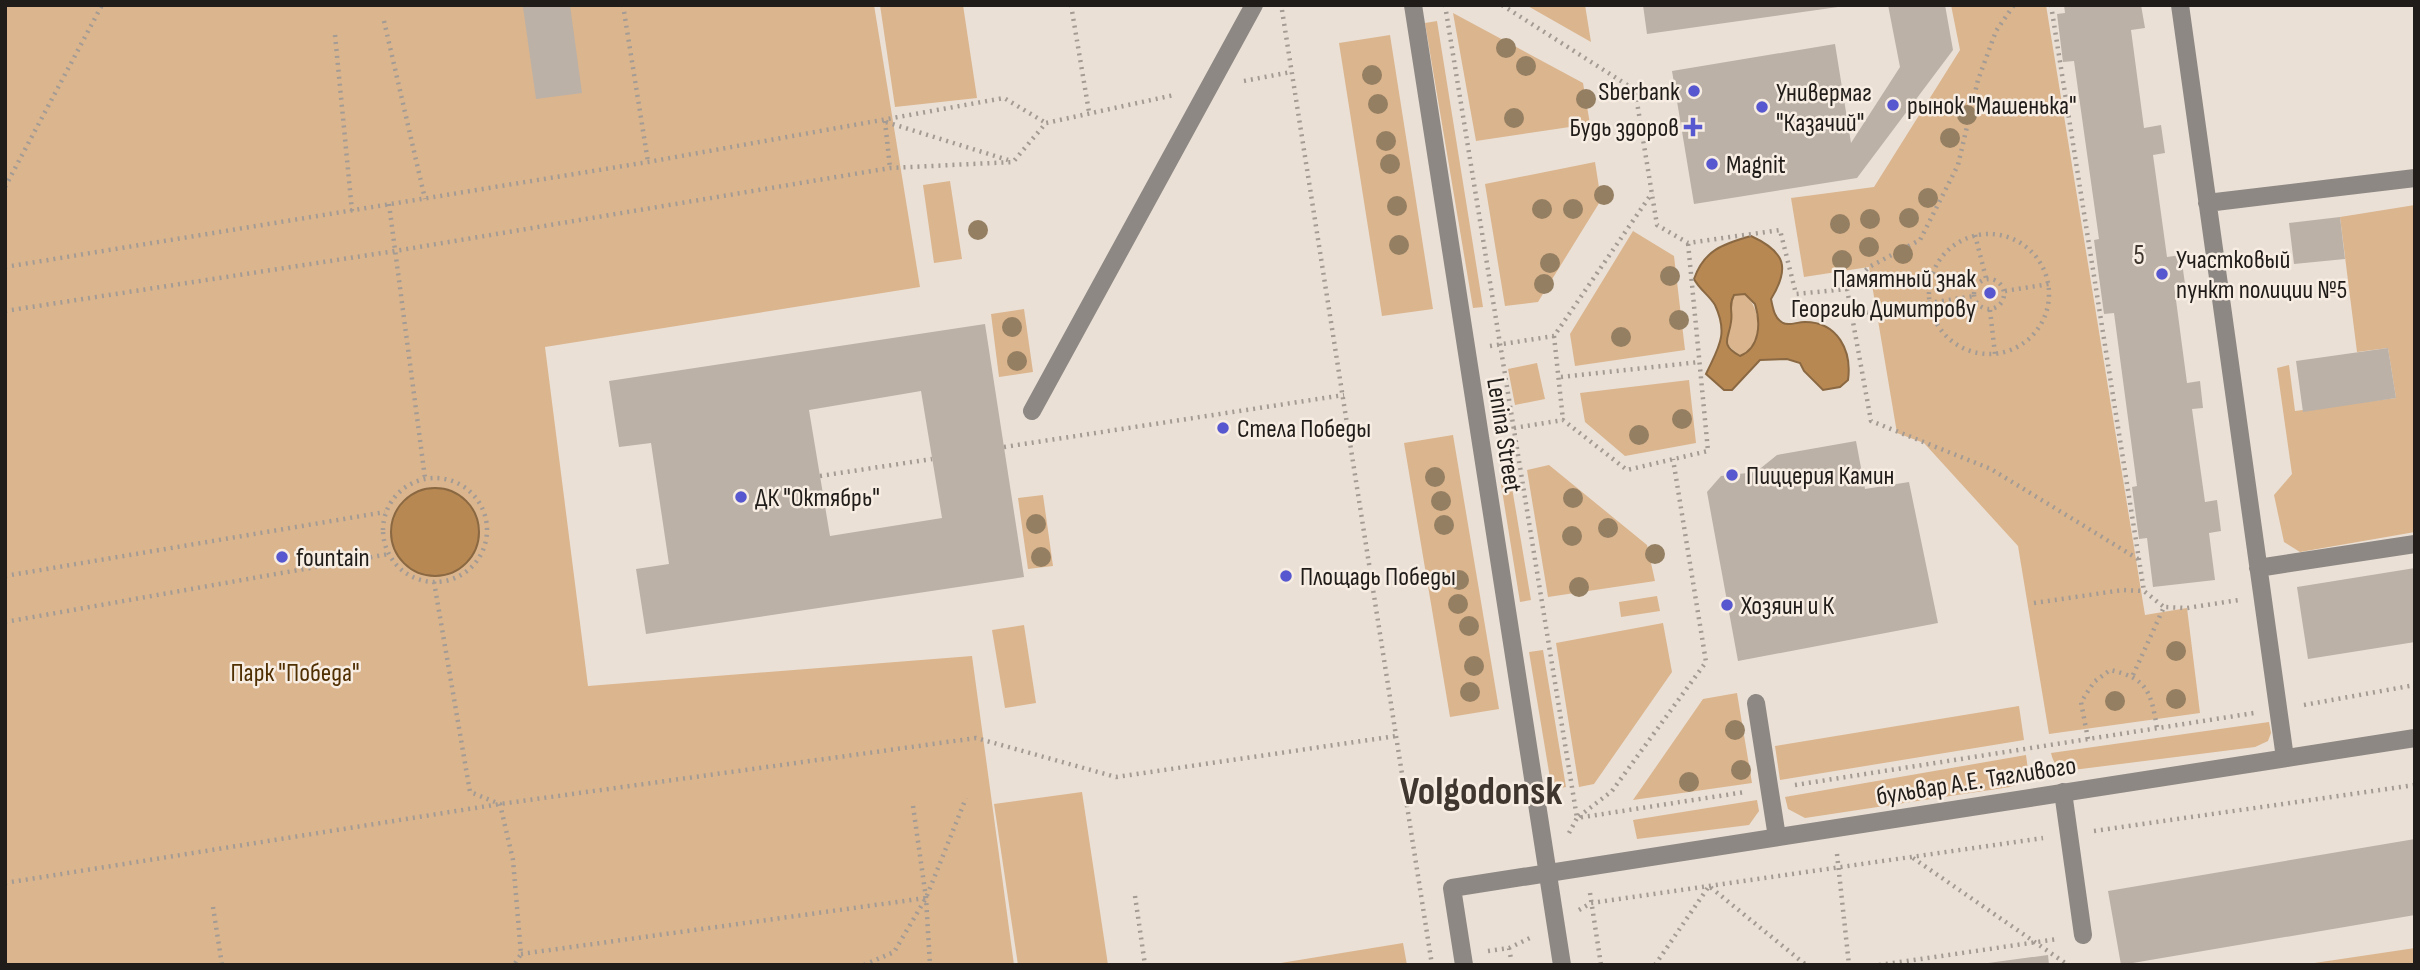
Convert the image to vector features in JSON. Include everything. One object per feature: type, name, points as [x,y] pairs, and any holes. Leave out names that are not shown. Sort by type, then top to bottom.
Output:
[{"type":"street","points":[[1032,411],[1254,5]]},
{"type":"street","name":"Lenina Street","points":[[1413,5],[1562,965]]},
{"type":"street","points":[[2180,5],[2286,758]]},
{"type":"street","points":[[2207,203],[2415,178]]},
{"type":"street","points":[[2259,568],[2415,544]]},
{"type":"street","points":[[1756,703],[1777,837]]},
{"type":"street","name":"бульвар А.Е. Тягливого","points":[[1546,873],[2415,738]]},
{"type":"street","points":[[2063,792],[2083,935]]},
{"type":"street","points":[[1464,960],[1452,888],[1546,873]]},
{"type":"path","points":[[5,187],[102,5]]},
{"type":"path","points":[[623,5],[648,162]]},
{"type":"path","points":[[1072,5],[1089,112]]},
{"type":"path","points":[[1281,5],[1432,962],[1464,960],[1509,948],[1556,925],[1591,903],[2415,785]]},
{"type":"path","points":[[1445,5],[1577,818]]},
{"type":"path","points":[[1502,5],[1636,90],[1657,225],[1688,243],[1780,230],[1796,294],[1847,289],[1869,267],[1920,240],[1958,165],[1978,80],[1996,31],[2014,5]]},
{"type":"path","points":[[2051,5],[2144,591]]},
{"type":"path","points":[[384,21],[425,199]]},
{"type":"path","points":[[335,35],[352,211]]},
{"type":"path","points":[[5,311],[395,251],[890,168],[1013,162],[1046,123],[1292,72]]},
{"type":"path","points":[[5,267],[648,162],[1004,98],[1046,123]]},
{"type":"path","points":[[885,121],[1013,162]]},
{"type":"path","points":[[885,121],[890,168]]},
{"type":"path","points":[[1563,420],[1561,377],[1554,335],[1652,192]]},
{"type":"path","points":[[389,204],[425,478]]},
{"type":"path","points":[[1993,233],[2011,237],[2027,246],[2040,260],[2049,284],[2049,305],[2044,321],[2034,335],[2012,350],[1995,354],[1974,352],[1959,346],[1938,325],[1930,302],[1933,270],[1942,255],[1953,244],[1975,234],[1993,233]]},
{"type":"path","points":[[1975,234],[1986,278]]},
{"type":"path","points":[[1514,428],[1563,420],[1627,470],[1708,451],[1688,243]]},
{"type":"path","points":[[1986,278],[1998,280],[2005,291],[2002,304],[1990,310],[1979,306],[1974,296],[1976,285],[1986,278]]},
{"type":"path","points":[[2005,291],[2049,284]]},
{"type":"path","points":[[1847,289],[1871,421],[1991,468],[2139,560]]},
{"type":"path","points":[[1852,315],[1974,296]]},
{"type":"path","points":[[1990,310],[1995,354]]},
{"type":"path","points":[[1466,350],[1554,335]]},
{"type":"path","points":[[1561,377],[1699,362]]},
{"type":"path","points":[[1004,447],[1344,394]]},
{"type":"path","points":[[820,476],[932,459]]},
{"type":"path","points":[[1566,839],[1577,818],[1612,791],[1706,662],[1673,459]]},
{"type":"path","points":[[425,478],[445,478],[473,495],[484,513],[487,530],[484,548],[470,569],[454,578],[434,582],[415,578],[399,568],[389,554],[383,537],[385,512],[394,496],[408,484],[425,478]]},
{"type":"path","points":[[5,576],[385,512]]},
{"type":"path","points":[[5,622],[389,554]]},
{"type":"path","points":[[434,582],[470,792],[500,804]]},
{"type":"path","points":[[2034,603],[2123,590],[2144,591],[2164,607],[2187,608],[2263,597]]},
{"type":"path","points":[[2133,675],[2164,607]]},
{"type":"path","points":[[2088,739],[2081,702],[2094,682],[2110,670],[2133,675],[2152,698],[2157,728]]},
{"type":"path","points":[[1577,818],[2279,709],[2415,685]]},
{"type":"path","points":[[5,883],[500,804],[976,738],[1116,777],[1396,736]]},
{"type":"path","points":[[864,965],[894,952],[926,898],[966,798]]},
{"type":"path","points":[[500,804],[513,860],[521,954],[514,965]]},
{"type":"path","points":[[913,806],[926,898],[930,965]]},
{"type":"path","points":[[1834,828],[1849,965]]},
{"type":"path","points":[[1912,857],[2039,942],[2068,965]]},
{"type":"path","points":[[1655,965],[1709,886]]},
{"type":"path","points":[[1709,886],[1806,965]]},
{"type":"path","points":[[1135,896],[1145,965]]},
{"type":"path","points":[[521,954],[926,898]]},
{"type":"path","points":[[1591,903],[1601,965]]},
{"type":"path","points":[[213,907],[222,965]]},
{"type":"path","points":[[1879,965],[2083,935]]},
{"type":"path","points":[[1509,948],[1511,959]]},
{"type":"green space","name":"Парк \"Победа\"","points":[[5,5],[874,5],[920,287],[545,347],[588,686],[972,656],[1014,965],[5,965]]},
{"type":"green space","points":[[880,5],[963,5],[977,98],[895,107]]},
{"type":"green space","points":[[1526,5],[1585,5],[1591,42]]},
{"type":"green space","points":[[1951,5],[2046,5],[2145,615],[2187,608],[2200,713],[2049,734],[2018,546],[1924,443],[1897,433],[1869,267],[1804,277],[1791,198],[1874,187],[1960,50]]},
{"type":"green space","points":[[1453,13],[1583,83],[1590,124],[1476,141]]},
{"type":"green space","points":[[1437,21],[1483,307],[1473,308],[1425,23]]},
{"type":"green space","points":[[1390,35],[1433,309],[1382,316],[1339,43]]},
{"type":"green space","points":[[1595,162],[1601,200],[1538,302],[1505,306],[1485,184]]},
{"type":"green space","points":[[950,181],[962,259],[934,263],[923,185]]},
{"type":"green space","points":[[2415,205],[2415,532],[2300,552],[2284,542],[2274,495],[2292,474],[2277,368],[2289,365],[2295,411],[2396,398],[2388,348],[2357,352],[2340,217]]},
{"type":"green space","points":[[1633,231],[1674,256],[1685,350],[1575,366],[1570,334]]},
{"type":"green space","points":[[1745,294],[1755,309],[1758,327],[1754,344],[1740,356],[1728,345],[1726,338],[1732,319],[1730,302],[1734,295]]},
{"type":"green space","points":[[1024,309],[1033,372],[999,377],[991,314]]},
{"type":"green space","points":[[1537,363],[1545,399],[1515,405],[1508,369]]},
{"type":"green space","points":[[1689,380],[1696,443],[1625,456],[1585,422],[1580,393]]},
{"type":"green space","points":[[1453,435],[1499,709],[1450,717],[1404,443]]},
{"type":"green space","points":[[1549,465],[1647,545],[1655,581],[1548,597],[1527,470]]},
{"type":"green space","points":[[1510,476],[1531,600],[1520,602],[1500,478]]},
{"type":"green space","points":[[1043,495],[1053,566],[1028,569],[1018,498]]},
{"type":"green space","points":[[1657,596],[1660,611],[1621,617],[1619,602]]},
{"type":"green space","points":[[1663,623],[1672,672],[1594,784],[1579,787],[1556,643]]},
{"type":"green space","points":[[1024,625],[1036,703],[1005,708],[992,630]]},
{"type":"green space","points":[[1543,650],[1566,787],[1552,790],[1529,652]]},
{"type":"green space","points":[[1737,693],[1752,783],[1633,800],[1703,699]]},
{"type":"green space","points":[[2019,706],[2024,740],[1780,780],[1775,746]]},
{"type":"green space","points":[[2269,722],[2271,733],[2268,741],[2255,747],[2073,770],[2058,766],[2051,753]]},
{"type":"green space","points":[[2026,755],[2028,770],[2023,782],[2010,787],[1805,818],[1788,809],[1785,797]]},
{"type":"green space","points":[[1082,792],[1108,965],[1018,965],[994,804]]},
{"type":"green space","points":[[1757,800],[1759,811],[1749,825],[1637,839],[1633,820]]},
{"type":"green space","points":[[1403,943],[1407,965],[1268,965]]},
{"type":"green space","points":[[2415,948],[2415,965],[2301,965]]},
{"type":"shaded area","points":[[1751,236],[1772,248],[1781,262],[1781,278],[1771,299],[1774,312],[1780,321],[1788,324],[1816,323],[1826,327],[1840,340],[1845,349],[1849,369],[1848,380],[1840,387],[1823,390],[1804,371],[1800,363],[1787,359],[1760,360],[1732,390],[1724,390],[1706,374],[1720,341],[1721,325],[1715,305],[1694,279],[1709,255],[1723,245]],"holes":[[[1745,294],[1755,304],[1758,319],[1755,341],[1752,347],[1740,356],[1727,344],[1732,299],[1734,295]]]},
{"type":"shaded area","points":[[435,488],[460,495],[472,507],[479,532],[472,557],[460,569],[435,576],[410,569],[398,557],[391,532],[398,507],[410,495]]},
{"type":"building","points":[[570,5],[582,93],[536,99],[523,7]]},
{"type":"building","points":[[1643,5],[1838,5],[1838,7],[1647,34]]},
{"type":"building","name":"Универмаг \"Казачий\"","points":[[1888,5],[1945,5],[1953,50],[1857,178],[1694,204],[1672,71],[1835,44],[1851,143],[1900,67]]},
{"type":"building","points":[[2064,5],[2141,5],[2145,28],[2131,30],[2144,128],[2161,125],[2165,153],[2153,155],[2167,257],[2181,255],[2185,284],[2174,285],[2187,383],[2200,381],[2203,408],[2192,409],[2205,502],[2217,500],[2221,531],[2209,533],[2215,580],[2153,587],[2147,538],[2139,539],[2132,487],[2137,486],[2114,313],[2104,314],[2094,240],[2099,239],[2074,61],[2063,62],[2057,14],[2065,13]]},
{"type":"building","points":[[2340,217],[2345,259],[2294,264],[2289,223]]},
{"type":"building","name":"ДК \"Октябрь\"","points":[[985,324],[1024,577],[646,634],[636,569],[669,564],[651,443],[619,447],[609,381]],"holes":[[[921,391],[942,518],[830,536],[809,410]]]},
{"type":"building","points":[[2388,348],[2396,398],[2303,412],[2296,361]]},
{"type":"building","points":[[1856,441],[1865,489],[1909,482],[1938,623],[1738,661],[1707,492],[1721,476],[1756,472],[1777,455]]},
{"type":"building","points":[[2415,568],[2415,642],[2308,659],[2297,587]]},
{"type":"building","points":[[2415,839],[2415,915],[2121,965],[2108,891]]},
{"type":"building","points":[[2048,955],[2049,965],[1988,965],[1988,963]]},
{"type":"place","name":"Sberbank","points":[[1694,91]]},
{"type":"place","name":"рынок \"Машенька\"","points":[[1893,105]]},
{"type":"place","name":"Универмаг \"Казачий\"","points":[[1762,107]]},
{"type":"place","name":"Будь здоров","points":[[1693,127]]},
{"type":"place","name":"Magnit","points":[[1712,164]]},
{"type":"place","name":"Участковый пункт полиции №5","points":[[2162,274]]},
{"type":"place","name":"Памятный знак Георгию Димитрову","points":[[1990,293]]},
{"type":"place","name":"Стела Победы","points":[[1223,428]]},
{"type":"place","name":"Пиццерия Камин","points":[[1732,475]]},
{"type":"place","name":"ДК \"Октябрь\"","points":[[741,497]]},
{"type":"place","name":"fountain","points":[[282,557]]},
{"type":"place","name":"Площадь Победы","points":[[1286,576]]},
{"type":"place","name":"Хозяин и К","points":[[1727,605]]},
{"type":"district","name":"5","points":[[2140,254]]},
{"type":"district","name":"Volgodonsk","points":[[1481,790]]}]
